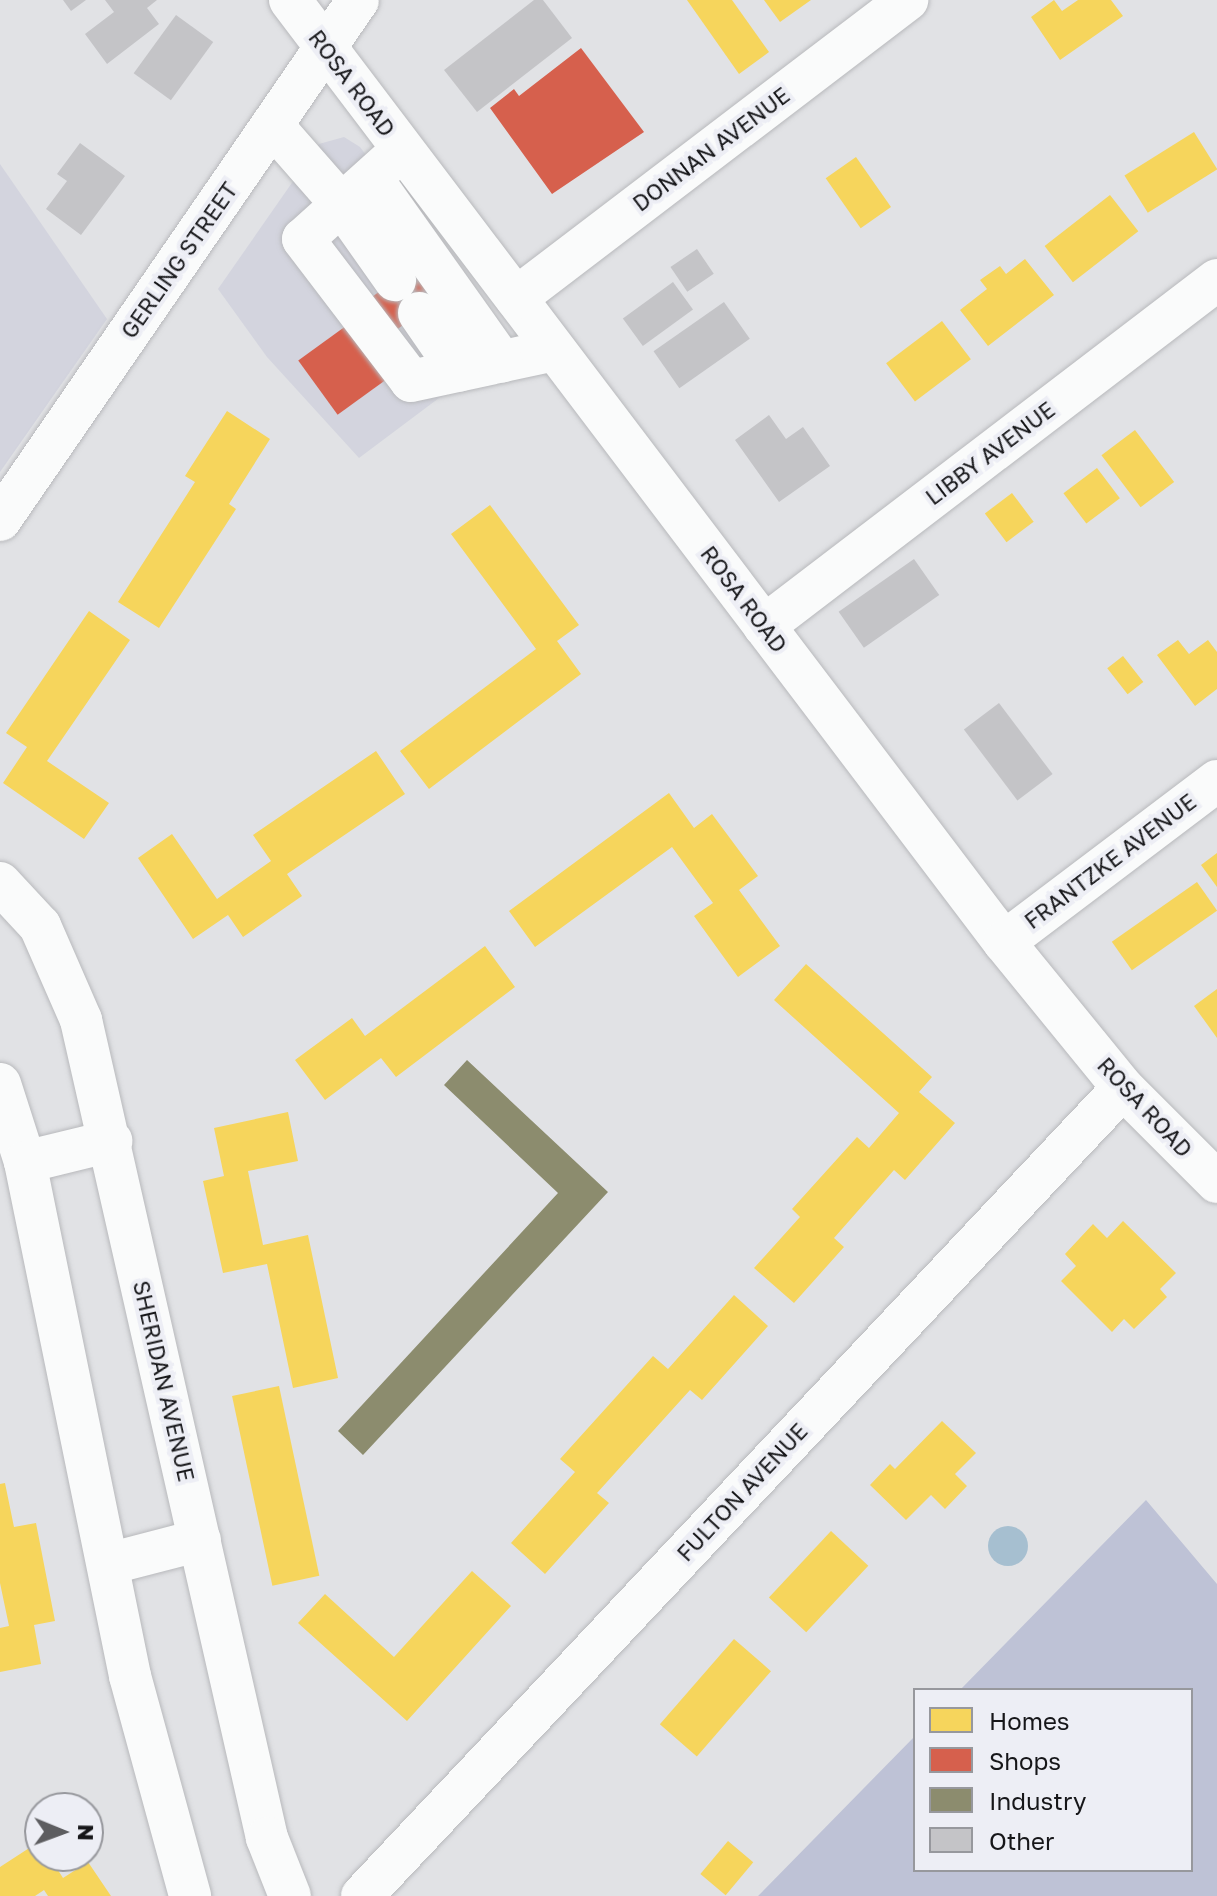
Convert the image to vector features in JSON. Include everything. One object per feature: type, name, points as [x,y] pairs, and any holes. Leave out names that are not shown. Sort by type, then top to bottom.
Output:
[{"type":"street","name":"ROSA ROAD","points":[[290,0],[324,49],[1004,942],[1123,1088],[1217,1182]]},
{"type":"street","name":"GERLING STREET","points":[[0,520],[358,0]]},
{"type":"street","name":"DONNAN AVENUE","points":[[470,316],[512,292],[907,0]]},
{"type":"street","points":[[272,125],[409,231],[502,362]]},
{"type":"street","points":[[402,150],[303,239],[411,381],[554,350]]},
{"type":"street","points":[[357,192],[395,280]]},
{"type":"street","points":[[409,231],[444,203]]},
{"type":"street","name":"LIBBY AVENUE","points":[[764,626],[1217,280]]},
{"type":"street","points":[[419,313],[459,371]]},
{"type":"street","name":"FRANTZKE AVENUE","points":[[1004,942],[1217,781]]},
{"type":"street","name":"SHERIDAN AVENUE","points":[[0,883],[40,926],[81,1020],[111,1141],[267,1838],[290,1896]]},
{"type":"street","points":[[0,1084],[25,1162],[130,1676],[190,1896]]},
{"type":"street","name":"FULTON AVENUE","points":[[362,1896],[1123,1088]]},
{"type":"street","points":[[25,1162],[111,1141]]},
{"type":"street","points":[[108,1564],[200,1540]]},
{"type":"shaded area","points":[[344,137],[360,147],[507,347],[359,458],[267,357],[218,289],[319,144]]},
{"type":"shaded area","points":[[0,164],[107,319],[0,472]]},
{"type":"shaded area","points":[[1146,1500],[1217,1584],[1217,1896],[758,1896],[913,1738],[913,1872],[1193,1872],[1193,1688],[962,1688]]},
{"type":"shaded area","points":[[1008,1526],[1022,1532],[1028,1546],[1022,1560],[1008,1566],[994,1560],[988,1546],[994,1532]]},
{"type":"building: Homes","points":[[687,0],[732,0],[769,52],[739,74]]},
{"type":"building: Homes","points":[[764,0],[811,0],[780,22]]},
{"type":"building: Homes","points":[[1054,0],[1062,11],[1078,0],[1111,0],[1123,16],[1060,60],[1031,17]]},
{"type":"building: Homes","points":[[1194,132],[1217,170],[1148,213],[1124,175]]},
{"type":"building: Homes","points":[[856,157],[891,207],[861,228],[826,178]]},
{"type":"building: Homes","points":[[1110,195],[1138,231],[1073,282],[1045,246]]},
{"type":"building: Homes","points":[[1025,259],[1054,295],[988,346],[960,310],[987,289],[980,280],[1000,266],[1006,274]]},
{"type":"building: Homes","points":[[942,321],[971,359],[915,401],[886,363]]},
{"type":"building: Homes","points":[[227,411],[270,439],[229,504],[236,509],[159,628],[118,602],[195,482],[185,476]]},
{"type":"building: Homes","points":[[1135,430],[1174,482],[1141,507],[1101,455]]},
{"type":"building: Homes","points":[[1097,468],[1120,498],[1086,524],[1063,493]]},
{"type":"building: Homes","points":[[1012,493],[1034,522],[1007,542],[985,513]]},
{"type":"building: Homes","points":[[490,505],[579,625],[557,641],[581,674],[429,789],[400,751],[536,649],[451,534]]},
{"type":"building: Homes","points":[[89,611],[130,640],[47,761],[109,803],[84,839],[3,783],[27,747],[6,733]]},
{"type":"building: Homes","points":[[1178,640],[1189,654],[1208,640],[1217,652],[1217,689],[1195,706],[1157,655]]},
{"type":"building: Homes","points":[[1123,656],[1143,682],[1128,694],[1107,668]]},
{"type":"building: Homes","points":[[376,751],[405,794],[287,874],[302,896],[243,937],[228,915],[193,939],[138,858],[172,834],[217,899],[271,861],[253,835]]},
{"type":"building: Homes","points":[[669,793],[694,828],[712,814],[758,876],[739,890],[780,946],[738,977],[694,916],[713,903],[672,847],[535,947],[509,911]]},
{"type":"building: Homes","points":[[1217,853],[1217,887],[1201,865]]},
{"type":"building: Homes","points":[[1197,882],[1217,911],[1132,970],[1112,942]]},
{"type":"building: Homes","points":[[485,946],[515,987],[396,1077],[381,1058],[325,1100],[295,1060],[352,1018],[365,1036]]},
{"type":"building: Homes","points":[[806,964],[932,1077],[919,1092],[955,1123],[905,1180],[894,1170],[834,1238],[844,1247],[794,1303],[754,1268],[800,1217],[792,1209],[857,1137],[869,1148],[899,1113],[774,1000]]},
{"type":"building: Homes","points":[[1217,989],[1217,1038],[1194,1006]]},
{"type":"building: Homes","points":[[288,1112],[298,1161],[248,1171],[263,1245],[308,1235],[338,1378],[293,1388],[267,1264],[223,1273],[203,1181],[224,1176],[214,1128]]},
{"type":"building: Homes","points":[[1123,1221],[1176,1273],[1160,1289],[1167,1297],[1134,1329],[1124,1319],[1112,1332],[1061,1281],[1076,1266],[1065,1254],[1093,1224],[1107,1238]]},
{"type":"building: Homes","points":[[734,1295],[768,1326],[702,1400],[690,1390],[597,1493],[609,1503],[545,1574],[511,1543],[575,1472],[560,1459],[653,1356],[668,1369]]},
{"type":"building: Homes","points":[[279,1386],[319,1576],[272,1586],[232,1396]]},
{"type":"building: Homes","points":[[942,1421],[976,1453],[955,1474],[967,1486],[945,1509],[931,1495],[906,1520],[870,1485],[890,1464],[895,1469]]},
{"type":"building: Homes","points":[[5,1483],[14,1527],[36,1523],[55,1621],[34,1625],[41,1664],[0,1672],[0,1628],[9,1626],[0,1583],[0,1484]]},
{"type":"building: Homes","points":[[831,1531],[868,1566],[806,1632],[769,1598]]},
{"type":"building: Homes","points":[[472,1571],[511,1606],[407,1721],[298,1623],[325,1594],[394,1657]]},
{"type":"building: Homes","points":[[734,1639],[771,1671],[697,1756],[660,1724]]},
{"type":"building: Homes","points":[[728,1841],[753,1862],[726,1895],[700,1874]]},
{"type":"building: Homes","points":[[24,1851],[24,1872],[59,1872],[63,1878],[72,1872],[95,1872],[111,1896],[48,1896],[44,1890],[35,1896],[0,1896],[0,1867]]},
{"type":"building: Shops","points":[[581,48],[644,132],[552,194],[490,108],[514,89],[519,96]]},
{"type":"building: Shops","points":[[425,257],[450,290],[390,335],[365,302]]},
{"type":"building: Shops","points":[[350,323],[389,377],[338,415],[298,361]]},
{"type":"building: Industry","points":[[467,1060],[608,1192],[363,1455],[338,1431],[558,1193],[444,1085]]},
{"type":"building: Other","points":[[63,0],[86,0],[71,11]]},
{"type":"building: Other","points":[[105,0],[157,0],[147,8],[159,24],[107,64],[85,34],[114,12]]},
{"type":"building: Other","points":[[534,0],[543,0],[572,38],[477,112],[444,70]]},
{"type":"building: Other","points":[[176,15],[213,42],[171,100],[134,73]]},
{"type":"building: Other","points":[[80,143],[125,176],[81,235],[46,209],[67,181],[57,174]]},
{"type":"building: Other","points":[[697,249],[714,274],[687,292],[670,267]]},
{"type":"building: Other","points":[[673,282],[693,310],[643,346],[623,318]]},
{"type":"building: Other","points":[[724,302],[750,339],[679,388],[654,351]]},
{"type":"building: Other","points":[[769,415],[786,439],[803,427],[830,466],[779,502],[735,440]]},
{"type":"building: Other","points":[[914,559],[939,595],[864,648],[839,612]]},
{"type":"building: Other","points":[[999,703],[1053,774],[1017,801],[964,729]]}]
